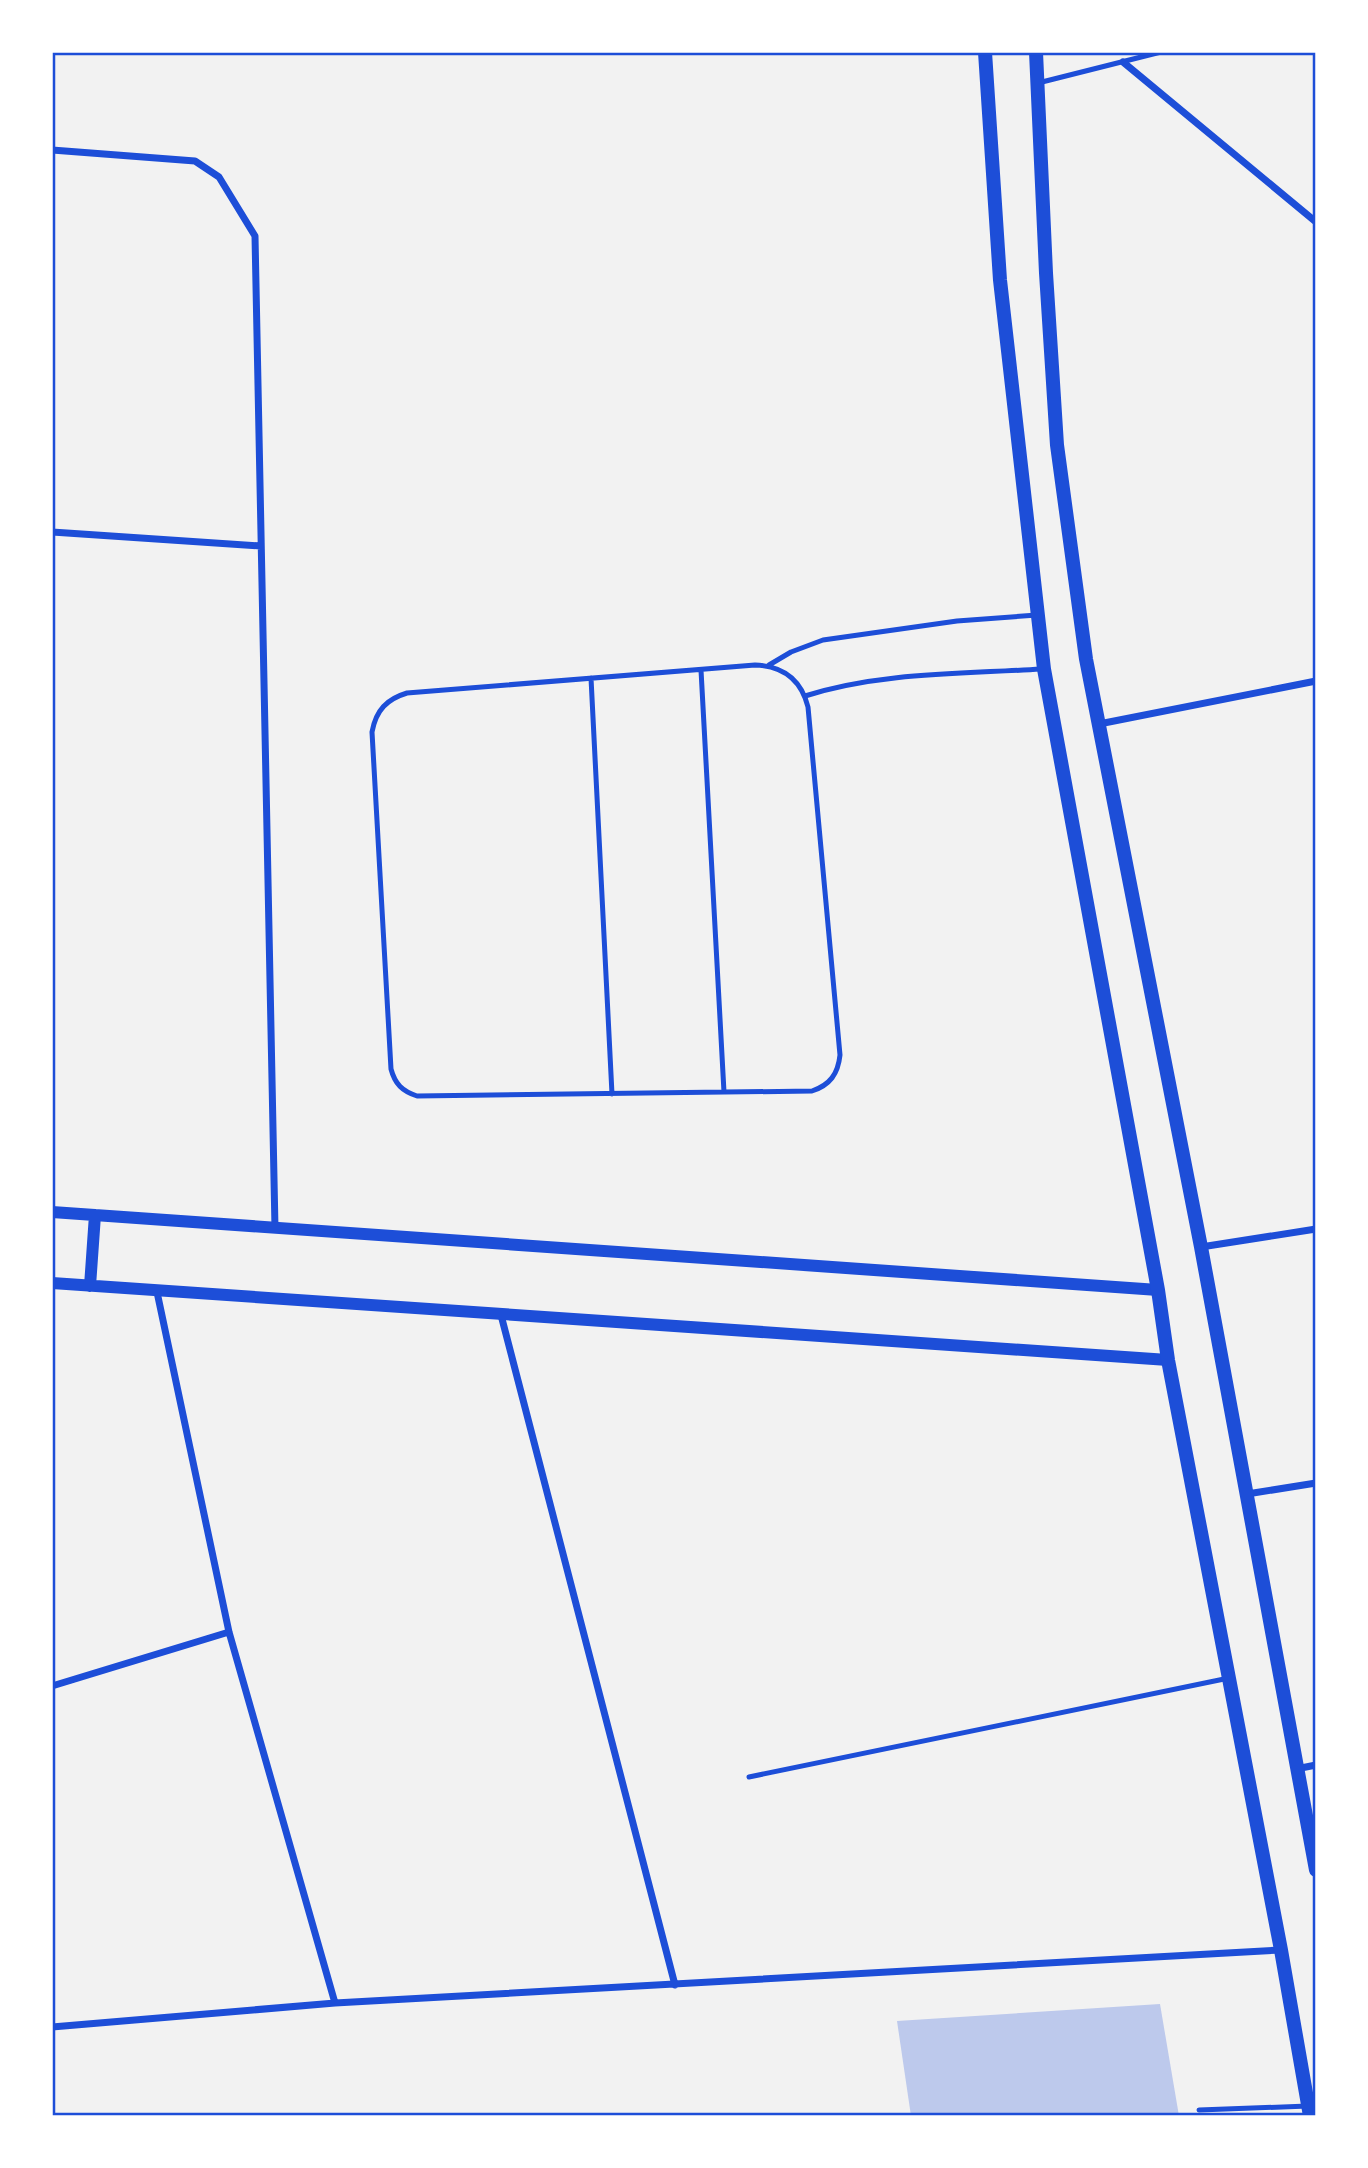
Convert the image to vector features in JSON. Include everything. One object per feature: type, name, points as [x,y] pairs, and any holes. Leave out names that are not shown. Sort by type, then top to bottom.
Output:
[{"type":"main road","points":[[985,52],[1000,281],[1044,669],[1168,1360],[1281,1950],[1309,2111]]},
{"type":"main road","points":[[1037,52],[1046,273],[1057,445],[1086,659],[1201,1247],[1315,1870]]},
{"type":"street","points":[[1123,62],[1315,222]]},
{"type":"street","points":[[52,150],[195,161],[219,177],[255,236],[275,1228]]},
{"type":"street","points":[[52,532],[261,546]]},
{"type":"street","points":[[1098,724],[1315,681]]},
{"type":"street","points":[[52,1212],[1157,1290]]},
{"type":"street","points":[[90,1286],[94,1215]]},
{"type":"street","points":[[1201,1247],[1315,1229]]},
{"type":"street","points":[[52,1283],[1168,1360]]},
{"type":"street","points":[[157,1292],[229,1632],[335,2003]]},
{"type":"street","points":[[501,1315],[675,1985]]},
{"type":"street","points":[[1245,1494],[1315,1483]]},
{"type":"street","points":[[52,1686],[229,1632]]},
{"type":"street","points":[[1296,1769],[1315,1765]]},
{"type":"street","points":[[52,2027],[335,2003],[1281,1950]]},
{"type":"lane","points":[[1038,83],[1161,52]]},
{"type":"lane","points":[[769,666],[791,652],[823,640],[957,621],[1037,615]]},
{"type":"lane","points":[[769,666],[791,676],[805,696],[839,1064],[831,1081],[812,1091],[417,1096],[407,1093],[394,1078],[390,1055],[372,732],[374,720],[387,702],[407,692],[769,666]]},
{"type":"lane","points":[[805,696],[874,680],[1044,669]]},
{"type":"lane","points":[[701,670],[724,1092]]},
{"type":"lane","points":[[591,678],[612,1094]]},
{"type":"lane","points":[[749,1777],[1229,1678]]},
{"type":"lane","points":[[1199,2110],[1309,2111]]},
{"type":"building","points":[[1160,2004],[1179,2116],[911,2116],[897,2021]]}]
